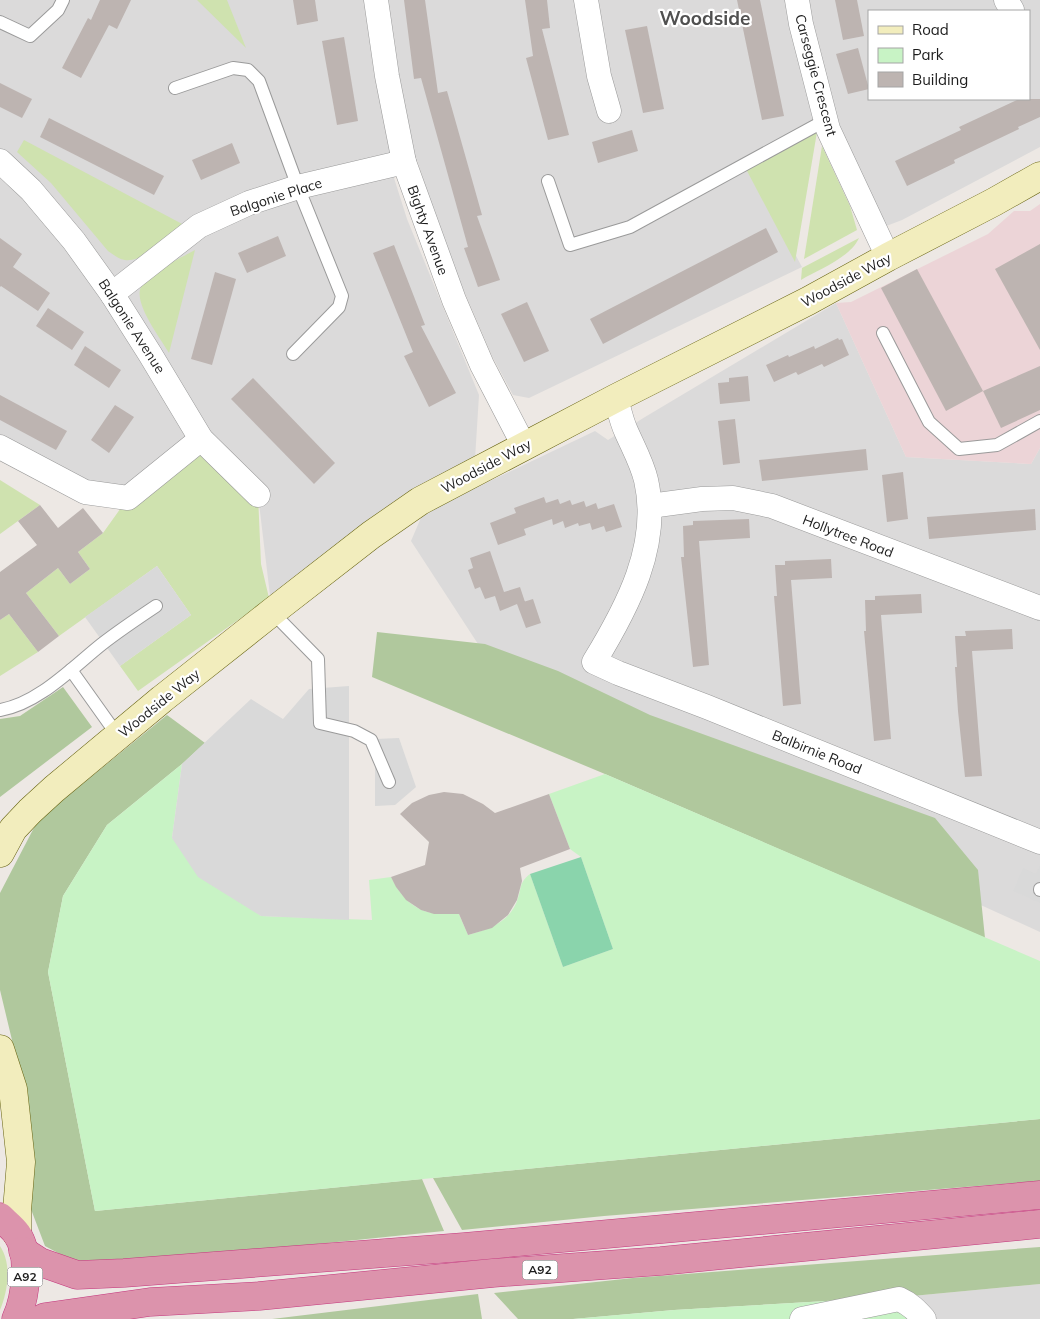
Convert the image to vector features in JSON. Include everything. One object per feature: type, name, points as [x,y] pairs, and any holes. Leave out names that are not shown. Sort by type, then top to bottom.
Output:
[{"type":"highway","name":"A92","points":[[13,1234],[40,1262],[77,1275],[483,1246],[1040,1195]]},
{"type":"highway","name":"A92","points":[[41,1319],[150,1302],[259,1296],[493,1273],[662,1261],[1040,1224]]},
{"type":"highway","name":"A92","points":[[13,1234],[26,1276],[22,1307],[16,1319]]},
{"type":"highway","name":"A92","points":[[164,1319],[259,1296]]},
{"type":"street","name":"Bighty Avenue","points":[[376,0],[387,76],[404,162],[454,300],[482,365],[524,446]]},
{"type":"street","points":[[586,0],[599,76],[610,110]]},
{"type":"street","name":"Carseggie Crescent","points":[[797,0],[801,24],[828,129],[888,257]]},
{"type":"street","name":"Balgonie Avenue","points":[[0,161],[31,190],[74,241],[112,294],[201,439],[258,495]]},
{"type":"street","name":"Balgonie Place","points":[[112,294],[199,226],[249,203],[298,187],[404,162]]},
{"type":"street","name":"Woodside Way","points":[[0,853],[13,829],[30,811],[118,736],[272,612],[371,535],[420,501],[616,398],[808,301],[994,202],[1038,181]]},
{"type":"street","points":[[616,398],[625,429],[646,479],[650,506]]},
{"type":"street","points":[[0,448],[85,492],[128,498],[201,439]]},
{"type":"street","name":"Hollytree Road","points":[[650,506],[702,499],[733,498],[772,506],[1040,608]]},
{"type":"street","name":"Balbirnie Road","points":[[650,506],[648,542],[637,578],[618,623],[594,662],[1040,842]]},
{"type":"street","points":[[0,1049],[13,1089],[21,1162],[13,1234]]},
{"type":"street","points":[[0,1148],[16,1121]]},
{"type":"street","points":[[802,1319],[899,1299],[916,1309],[924,1319]]},
{"type":"lane","points":[[0,22],[30,36],[58,10],[63,0]]},
{"type":"lane","points":[[175,88],[233,68],[248,70],[259,81],[298,187],[342,296],[339,307],[293,354]]},
{"type":"lane","points":[[548,182],[570,245],[630,227],[826,120]]},
{"type":"lane","points":[[883,333],[929,422],[959,450],[997,444],[1040,421]]},
{"type":"lane","points":[[0,710],[26,701],[52,685],[104,643],[156,606]]},
{"type":"lane","points":[[272,612],[318,659],[320,723],[354,731],[371,740],[389,782]]},
{"type":"lane","points":[[71,670],[118,736]]},
{"type":"shaded area","points":[[0,0],[1040,0],[1040,147],[902,220],[876,230],[827,129],[750,170],[802,267],[529,398],[513,395],[492,356],[448,254],[417,160],[404,162],[394,178],[407,219],[479,395],[475,459],[272,612],[258,495],[128,498],[0,447]]},
{"type":"shaded area","points":[[1040,204],[1040,448],[1031,464],[906,457],[836,303],[851,302],[988,234],[1014,211],[1030,211]]},
{"type":"shaded area","points":[[836,303],[906,457],[1031,464],[1040,448],[1040,932],[781,814],[478,644],[411,541],[423,513],[595,431],[608,440]]},
{"type":"shaded area","points":[[157,566],[191,615],[120,666],[85,617]]},
{"type":"shaded area","points":[[349,686],[349,920],[261,916],[198,877],[172,838],[182,764],[251,699],[283,719],[309,689]]},
{"type":"shaded area","points":[[399,738],[416,787],[395,805],[375,806],[375,739]]},
{"type":"shaded area","points":[[1040,865],[1040,903],[1013,891],[1023,868],[1036,874]]},
{"type":"shaded area","points":[[1040,1284],[1040,1319],[918,1319],[912,1296]]},
{"type":"green space","points":[[197,0],[227,0],[246,48]]},
{"type":"green space","points":[[817,132],[795,262],[746,169]]},
{"type":"green space","points":[[24,140],[186,226],[157,248],[140,257],[132,260],[118,258],[108,251],[51,183],[17,152]]},
{"type":"green space","points":[[822,146],[850,206],[857,230],[804,259]]},
{"type":"green space","points":[[859,238],[855,245],[841,257],[801,280],[802,268]]},
{"type":"green space","points":[[195,250],[169,353],[144,311],[140,294],[141,287],[157,271]]},
{"type":"green space","points":[[201,439],[258,495],[261,564],[269,598],[138,691],[120,666],[191,615],[157,566],[59,636],[26,593],[58,568],[70,584],[90,569],[78,552],[103,533],[128,498]]},
{"type":"green space","points":[[0,480],[40,505],[0,534]]},
{"type":"green space","points":[[9,614],[38,652],[0,676],[0,620]]},
{"type":"green space","points":[[377,632],[485,644],[558,671],[650,715],[935,818],[978,870],[985,938],[605,774],[372,677]]},
{"type":"green space","points":[[63,687],[92,727],[0,797],[0,719],[20,716]]},
{"type":"green space","points":[[167,715],[205,743],[107,825],[63,896],[48,972],[95,1211],[422,1179],[444,1231],[112,1265],[73,1261],[45,1246],[29,1204],[23,1086],[0,990],[0,893],[38,820]]},
{"type":"green space","points":[[182,764],[172,838],[261,916],[372,920],[369,880],[391,877],[403,896],[418,908],[436,914],[458,912],[468,935],[491,927],[505,919],[515,906],[522,882],[530,874],[563,967],[613,949],[581,857],[570,849],[549,794],[605,774],[1040,961],[1040,1119],[95,1211],[48,972],[63,896],[107,825]]},
{"type":"green space","points":[[581,857],[613,949],[563,967],[530,874]]},
{"type":"green space","points":[[1040,1119],[1040,1181],[604,1216],[462,1230],[433,1178]]},
{"type":"green space","points":[[0,1246],[6,1261],[8,1278],[0,1310]]},
{"type":"green space","points":[[1040,1247],[1040,1284],[912,1296],[674,1310],[573,1319],[518,1319],[494,1293],[633,1278]]},
{"type":"green space","points":[[478,1294],[482,1319],[272,1319]]},
{"type":"green space","points":[[912,1296],[918,1319],[573,1319],[674,1310]]},
{"type":"building","points":[[100,0],[131,0],[117,29],[109,25],[81,78],[62,68],[88,18],[91,20]]},
{"type":"building","points":[[293,0],[315,0],[318,21],[297,25]]},
{"type":"building","points":[[404,0],[425,0],[438,93],[447,91],[482,215],[477,216],[500,280],[478,287],[464,248],[468,247],[421,78],[414,79]]},
{"type":"building","points":[[525,0],[547,0],[550,28],[542,29],[569,135],[548,140],[526,58],[533,56]]},
{"type":"building","points":[[737,0],[760,0],[784,116],[762,120]]},
{"type":"building","points":[[835,0],[857,0],[864,36],[843,40]]},
{"type":"building","points":[[647,26],[664,109],[643,113],[625,30]]},
{"type":"building","points":[[344,37],[358,121],[337,125],[322,41]]},
{"type":"building","points":[[858,48],[868,89],[848,94],[836,54]]},
{"type":"building","points":[[0,83],[32,99],[22,118],[0,107]]},
{"type":"building","points":[[1040,99],[1040,117],[954,160],[955,163],[907,186],[895,161],[961,130],[959,127],[1017,100]]},
{"type":"building","points":[[49,118],[164,176],[154,195],[40,137]]},
{"type":"building","points":[[632,130],[638,151],[598,163],[592,142]]},
{"type":"building","points":[[232,143],[240,163],[201,180],[192,160]]},
{"type":"building","points":[[766,228],[778,252],[603,344],[590,319]]},
{"type":"building","points":[[278,236],[286,256],[247,273],[238,253]]},
{"type":"building","points":[[0,238],[22,254],[13,267],[50,293],[38,311],[0,287]]},
{"type":"building","points":[[1040,244],[1040,350],[995,269]]},
{"type":"building","points":[[394,245],[425,325],[421,326],[456,393],[429,407],[404,356],[413,352],[373,253]]},
{"type":"building","points":[[917,269],[983,391],[946,411],[881,288]]},
{"type":"building","points":[[215,272],[236,279],[212,365],[191,359]]},
{"type":"building","points":[[527,302],[549,351],[524,362],[501,314]]},
{"type":"building","points":[[48,308],[84,332],[72,350],[36,326]]},
{"type":"building","points":[[838,338],[839,340],[842,339],[849,355],[824,367],[822,364],[798,375],[796,372],[774,382],[766,365],[814,346],[815,349]]},
{"type":"building","points":[[85,346],[121,370],[109,388],[74,365]]},
{"type":"building","points":[[1040,366],[1040,410],[1001,428],[983,391]]},
{"type":"building","points":[[748,376],[750,401],[720,404],[718,383],[729,382],[729,378]]},
{"type":"building","points":[[253,378],[335,463],[314,484],[231,399]]},
{"type":"building","points":[[0,395],[67,431],[56,450],[0,420]]},
{"type":"building","points":[[115,405],[134,417],[109,453],[91,440]]},
{"type":"building","points":[[735,419],[740,463],[723,465],[718,421]]},
{"type":"building","points":[[866,449],[868,470],[762,481],[759,460]]},
{"type":"building","points":[[903,472],[908,519],[887,522],[882,475]]},
{"type":"building","points":[[544,497],[546,503],[558,499],[560,504],[570,500],[572,505],[584,501],[586,507],[596,503],[598,509],[614,504],[622,527],[606,532],[604,526],[592,530],[590,523],[579,526],[578,523],[565,528],[563,521],[553,525],[552,519],[524,529],[526,535],[498,545],[490,523],[516,513],[514,508]]},
{"type":"building","points":[[40,505],[58,528],[83,508],[103,533],[78,552],[90,569],[70,584],[58,568],[26,593],[59,636],[38,652],[9,614],[0,620],[0,572],[37,545],[18,521]]},
{"type":"building","points":[[1035,509],[1036,530],[929,539],[927,517]]},
{"type":"building","points":[[749,519],[750,538],[699,541],[709,665],[693,667],[681,557],[684,557],[683,526],[693,525],[693,521]]},
{"type":"building","points":[[490,551],[504,592],[520,587],[525,602],[533,599],[541,623],[526,628],[517,604],[500,611],[495,596],[485,599],[480,587],[475,589],[468,570],[473,568],[470,558]]},
{"type":"building","points":[[831,559],[832,578],[791,580],[801,704],[783,706],[774,596],[777,596],[775,565],[785,565],[785,561]]},
{"type":"building","points":[[921,594],[922,613],[881,615],[891,739],[874,741],[864,631],[866,631],[865,600],[875,600],[875,596]]},
{"type":"building","points":[[1012,629],[1013,649],[972,651],[982,776],[965,777],[958,711],[955,636],[966,636],[965,631]]},
{"type":"building","points":[[444,792],[463,794],[483,804],[495,813],[549,794],[570,849],[520,868],[522,881],[517,900],[508,915],[492,928],[468,935],[459,914],[434,914],[421,910],[406,900],[391,877],[425,865],[429,842],[400,814],[412,803],[429,795]]},
{"type":"district","name":"Woodside","points":[[705,18]]}]
